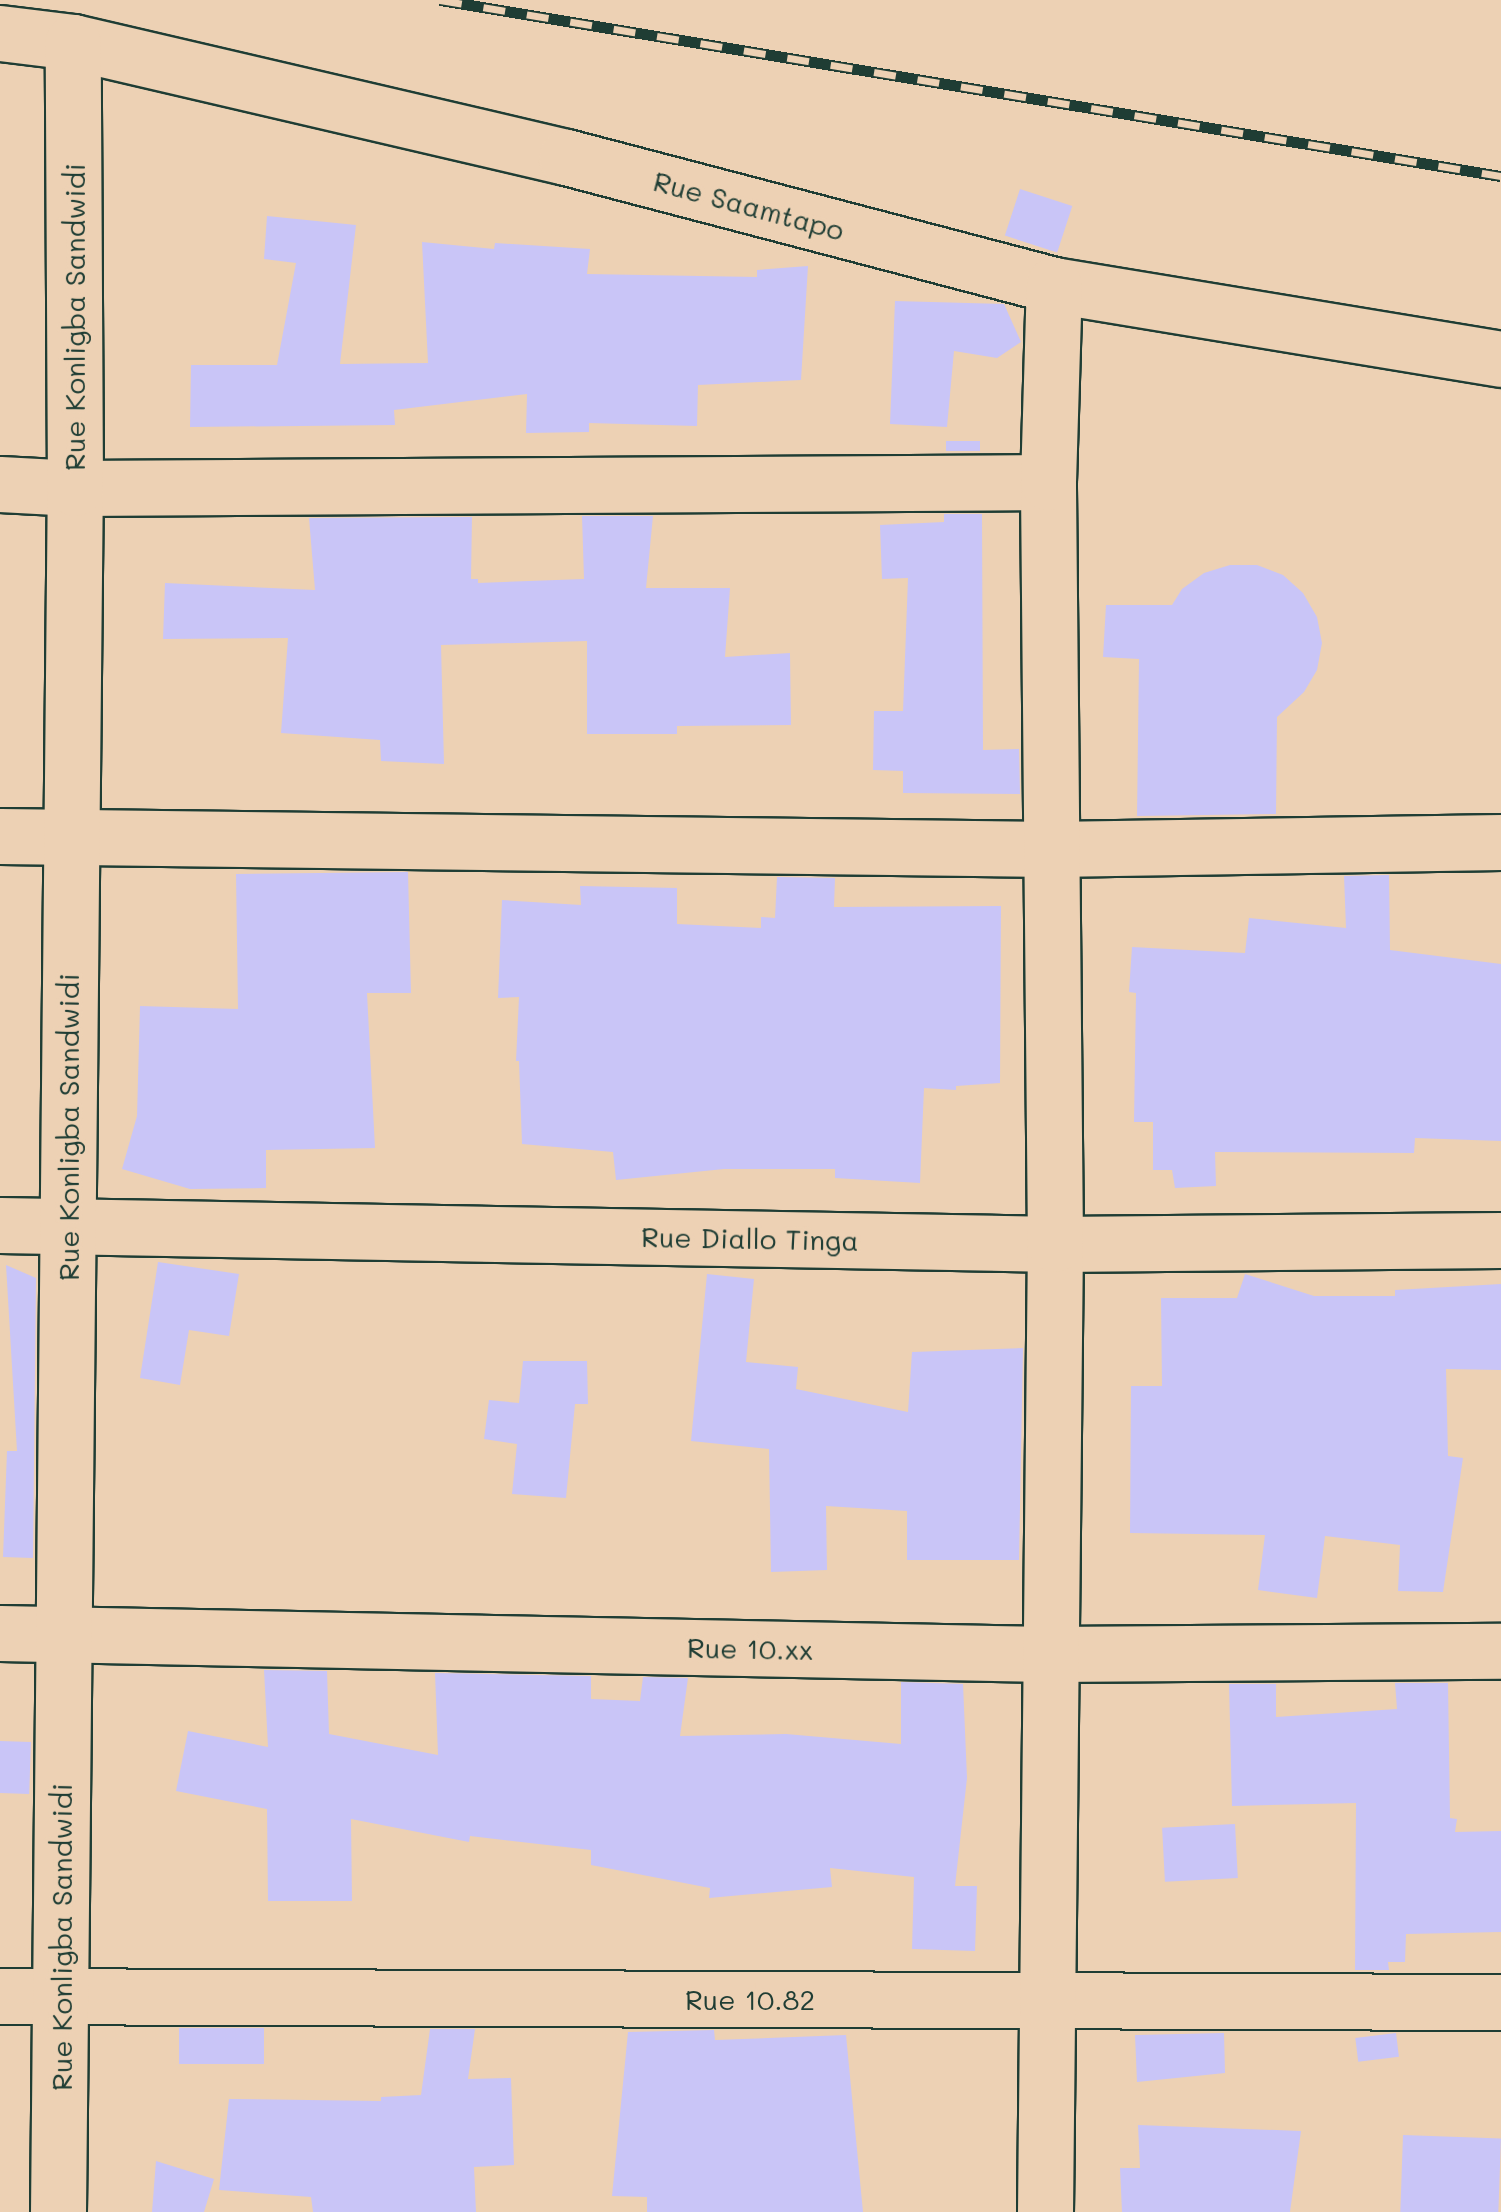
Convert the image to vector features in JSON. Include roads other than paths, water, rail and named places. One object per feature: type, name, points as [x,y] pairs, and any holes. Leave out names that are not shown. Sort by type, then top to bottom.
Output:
[{"type":"street","name":"Rue Saamtapo","points":[[0,32],[74,42],[566,157],[1054,285],[1501,359]]},
{"type":"street","name":"Rue Konligba Sandwidi","points":[[58,2212],[75,488],[74,42]]},
{"type":"street","points":[[1045,2212],[1055,1244],[1048,482],[1054,285]]},
{"type":"street","points":[[0,484],[75,488],[1048,482]]},
{"type":"street","points":[[0,836],[1051,848],[1501,842]]},
{"type":"street","name":"Rue Diallo Tinga","points":[[0,1225],[1055,1244],[1501,1240]]},
{"type":"street","name":"Rue 10.xx","points":[[0,1633],[1050,1654],[1501,1651]]},
{"type":"street","name":"Rue 10.82","points":[[0,1996],[1501,2002]]},
{"type":"railway","points":[[440,0],[1501,176]]}]
